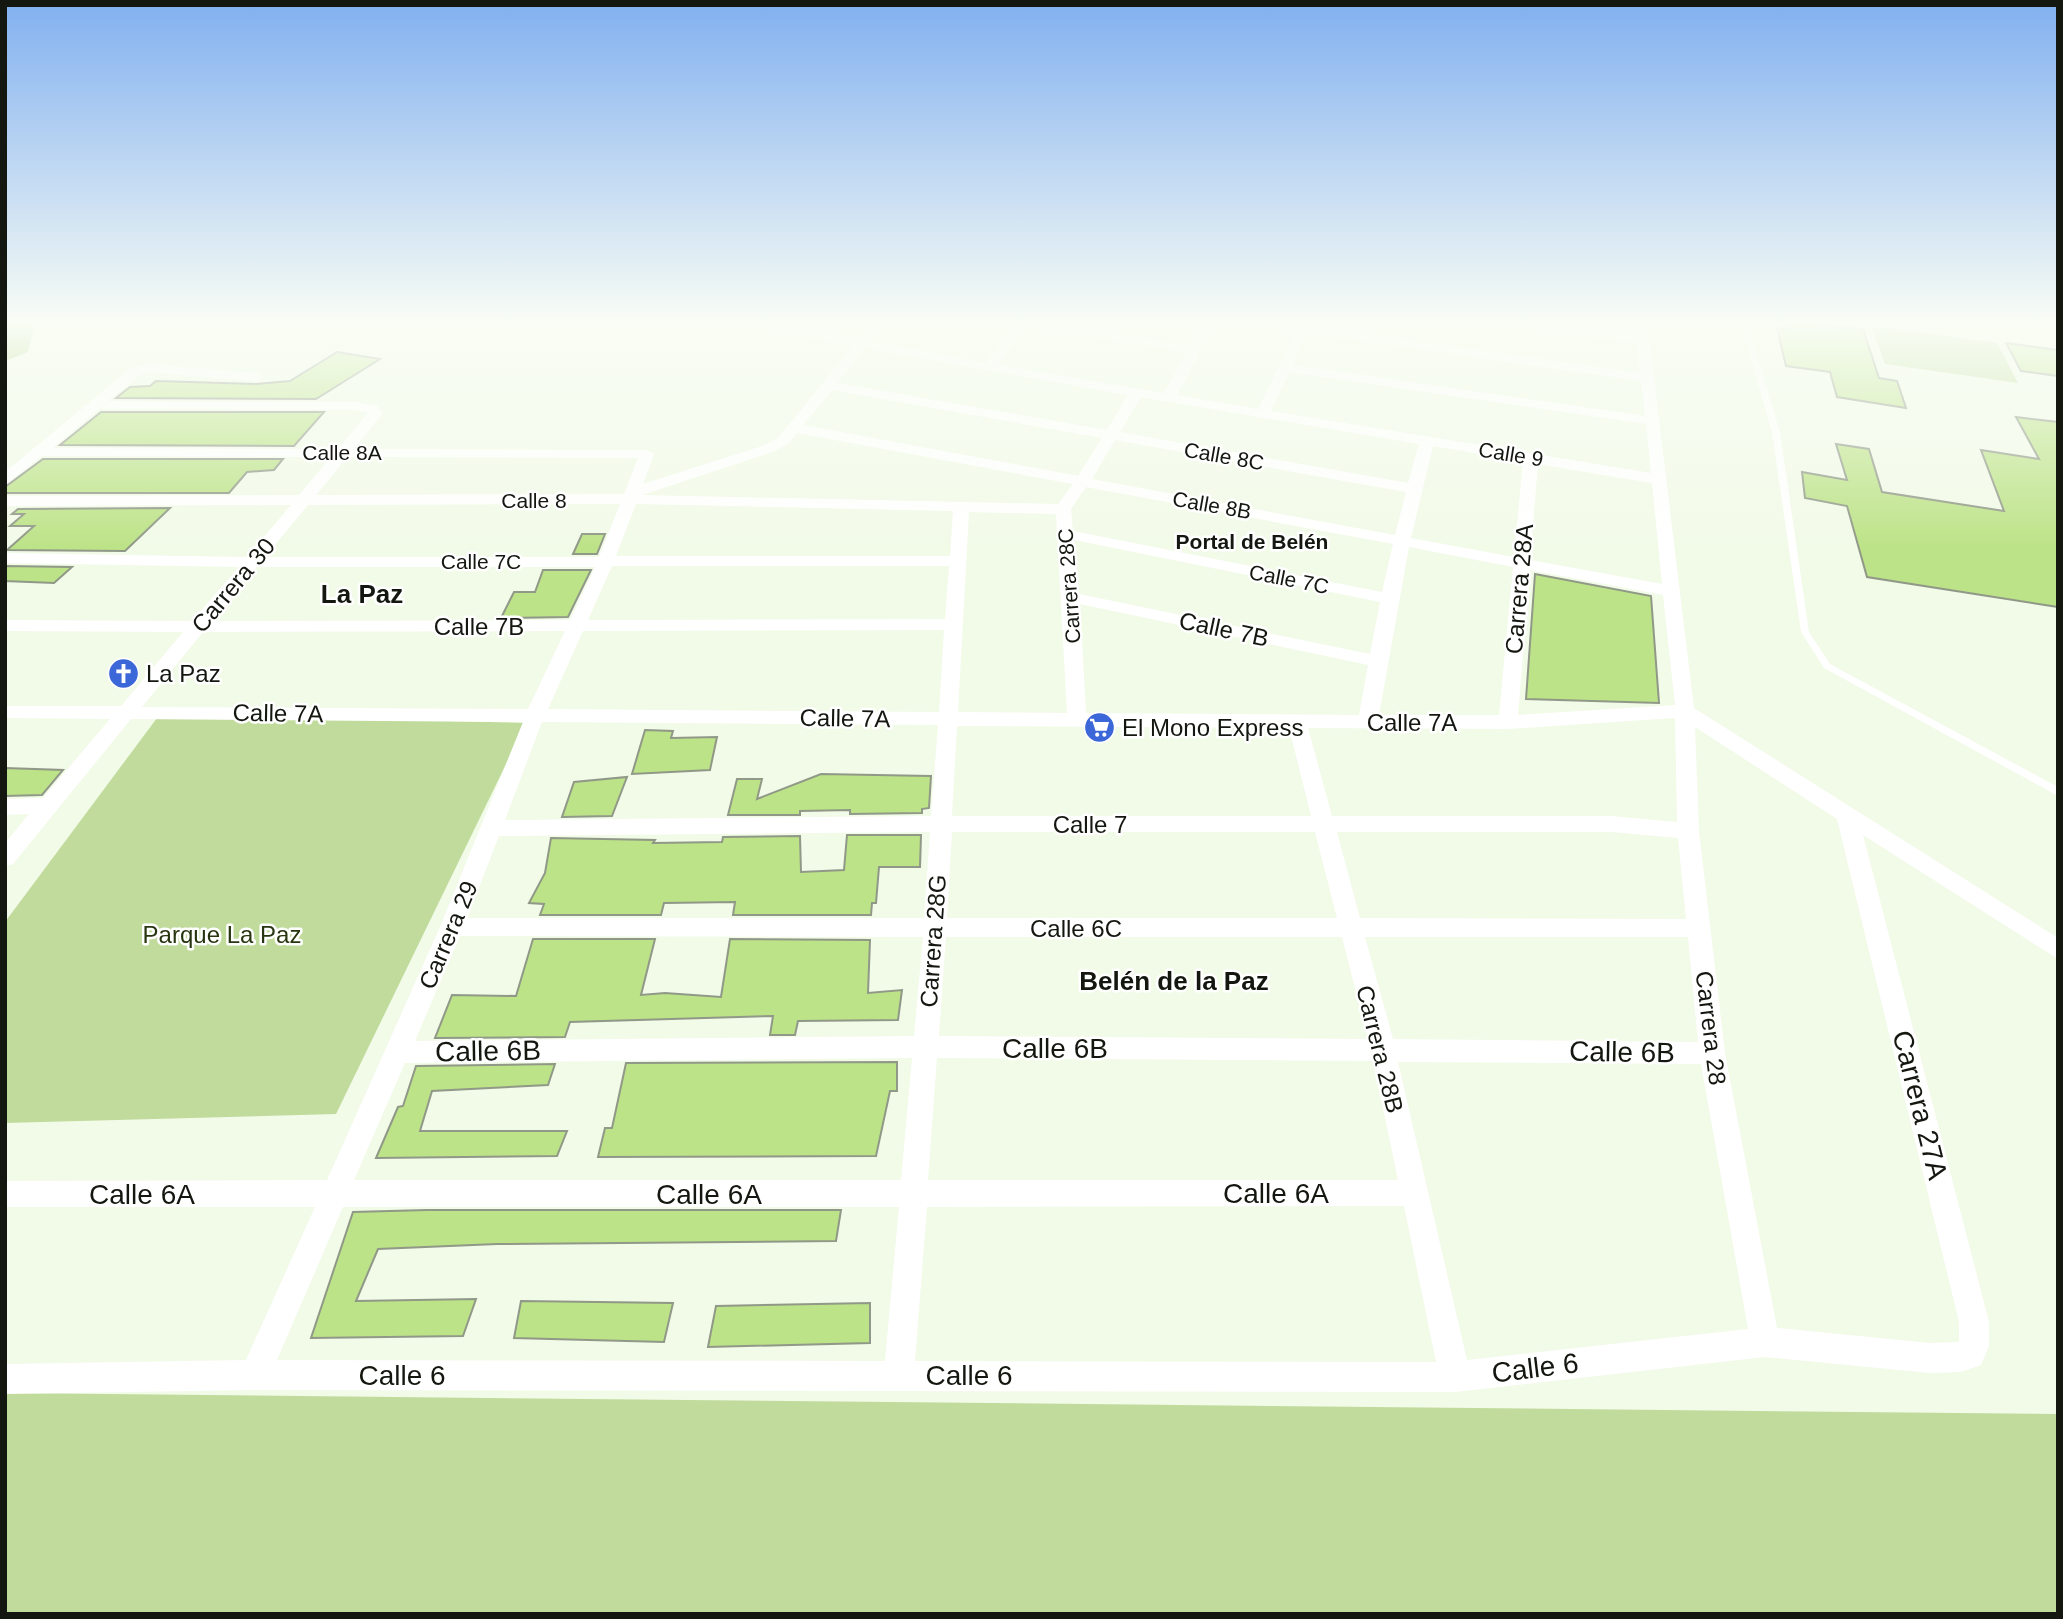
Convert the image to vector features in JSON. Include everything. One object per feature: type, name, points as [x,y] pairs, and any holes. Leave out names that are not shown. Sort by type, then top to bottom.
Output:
[{"type":"street","points":[[5,480],[108,397]]},
{"type":"street","points":[[632,495],[767,449],[783,441],[819,397]]},
{"type":"street","name":"Calle 8C","points":[[893,397],[1414,489]]},
{"type":"street","name":"Carrera 28C","points":[[1077,718],[1071,597],[1063,509],[1083,482],[1134,397]]},
{"type":"street","name":"Calle 9","points":[[1169,397],[1657,479]]},
{"type":"street","points":[[1263,413],[1271,397]]},
{"type":"street","points":[[1483,397],[1652,421]]},
{"type":"street","name":"Carrera 28","points":[[1649,397],[1685,711],[1688,831],[1712,1054],[1765,1342]]},
{"type":"street","name":"Carrera 30","points":[[5,858],[376,413],[372,409],[357,406],[97,405]]},
{"type":"street","name":"Calle 8B","points":[[794,428],[1671,591]]},
{"type":"street","points":[[1368,722],[1376,661],[1401,539],[1427,441]]},
{"type":"street","name":"Calle 8A","points":[[38,452],[647,454]]},
{"type":"street","name":"Carrera 29","points":[[255,1375],[334,1192],[399,1052],[452,927],[535,716],[606,561],[647,454]]},
{"type":"street","name":"Carrera 28A","points":[[1508,722],[1531,457]]},
{"type":"street","name":"Calle 8","points":[[5,501],[304,501],[632,495],[1063,509]]},
{"type":"street","name":"Carrera 28G","points":[[899,1375],[935,928],[961,506]]},
{"type":"street","name":"Calle 7C","points":[[1066,534],[1389,599]]},
{"type":"street","name":"Calle 7C","points":[[5,558],[254,562],[956,561]]},
{"type":"street","name":"Calle 7B","points":[[1071,597],[1376,661]]},
{"type":"street","name":"Calle 7B","points":[[5,625],[197,627],[954,624]]},
{"type":"street","points":[[1685,711],[2058,950]]},
{"type":"street","name":"Calle 7A","points":[[5,712],[1508,722],[1685,711]]},
{"type":"street","name":"Carrera 28B","points":[[1297,722],[1383,1049],[1412,1193],[1455,1377]]},
{"type":"street","points":[[5,807],[47,806]]},
{"type":"street","name":"Carrera 27A","points":[[1847,815],[1974,1322],[1974,1346],[1970,1354],[1930,1358]]},
{"type":"street","name":"Calle 7","points":[[492,828],[941,824],[1611,824],[1688,831]]},
{"type":"street","name":"Calle 6C","points":[[452,927],[1699,928]]},
{"type":"street","name":"Calle 6B","points":[[399,1052],[924,1048],[1383,1049],[1712,1054]]},
{"type":"street","name":"Calle 6A","points":[[5,1194],[1412,1193]]},
{"type":"street","name":"Calle 6","points":[[5,1379],[255,1375],[1455,1377],[1765,1342],[1930,1358]]},
{"type":"lane","points":[[1765,397],[1776,432],[1805,632],[1827,666],[2058,792]]},
{"type":"green space","name":"Parque La Paz","points":[[160,714],[526,723],[336,1114],[5,1123],[5,922]]},
{"type":"green space","points":[[5,1393],[2058,1414],[2058,1614],[5,1614]]},
{"type":"building","points":[[118,397],[320,397],[316,399],[116,398]]},
{"type":"building","points":[[1837,397],[1902,397],[1906,408]]},
{"type":"building","points":[[101,412],[324,412],[294,446],[60,445]]},
{"type":"building","points":[[2016,417],[2058,422],[2058,607],[1867,577],[1847,506],[1805,498],[1802,472],[1847,480],[1836,444],[1869,449],[1882,492],[2004,511],[1981,450],[2039,459]]},
{"type":"building","points":[[43,459],[283,459],[274,470],[247,472],[229,493],[5,493],[5,487]]},
{"type":"building","points":[[170,508],[125,551],[7,550],[34,526],[10,526],[24,514],[12,514],[18,509]]},
{"type":"building","points":[[582,534],[605,534],[597,554],[573,554]]},
{"type":"building","points":[[5,566],[72,567],[54,583],[5,581]]},
{"type":"building","points":[[543,570],[591,570],[568,617],[501,618],[514,592],[535,592]]},
{"type":"building","points":[[1535,574],[1651,596],[1659,703],[1526,699]]},
{"type":"building","points":[[645,730],[673,731],[671,738],[717,737],[710,770],[632,774]]},
{"type":"building","points":[[5,768],[63,770],[42,795],[5,796]]},
{"type":"building","points":[[821,774],[931,776],[929,808],[922,809],[922,813],[850,814],[850,810],[800,811],[800,815],[728,815],[737,779],[762,779],[757,799]]},
{"type":"building","points":[[627,777],[612,816],[562,817],[574,782]]},
{"type":"building","points":[[847,835],[921,835],[920,867],[879,867],[876,903],[872,903],[871,915],[733,915],[735,902],[664,903],[661,915],[540,915],[544,904],[529,903],[545,873],[551,838],[655,840],[653,843],[722,842],[723,837],[800,836],[801,872],[844,870]]},
{"type":"building","points":[[533,939],[655,939],[641,995],[665,993],[721,997],[730,939],[870,940],[868,993],[902,990],[898,1020],[798,1021],[795,1035],[770,1035],[773,1016],[570,1022],[565,1037],[435,1038],[452,995],[516,996]]},
{"type":"building","points":[[897,1062],[897,1091],[890,1091],[876,1156],[598,1157],[605,1128],[612,1128],[626,1063]]},
{"type":"building","points":[[555,1064],[548,1085],[432,1091],[420,1131],[567,1131],[557,1156],[376,1158],[398,1107],[403,1106],[416,1066]]},
{"type":"building","points":[[841,1210],[836,1241],[497,1244],[378,1249],[356,1301],[476,1299],[463,1336],[311,1338],[353,1212]]},
{"type":"building","points":[[521,1301],[673,1303],[664,1342],[514,1338]]},
{"type":"building","points":[[870,1303],[870,1343],[708,1347],[716,1306]]},
{"type":"place","name":"La Paz","points":[[123,673]]},
{"type":"place","name":"El Mono Express","points":[[1099,727]]},
{"type":"district","name":"Portal de Belén","points":[[1252,541]]},
{"type":"district","name":"La Paz","points":[[362,594]]},
{"type":"district","name":"Belén de la Paz","points":[[1174,981]]}]
